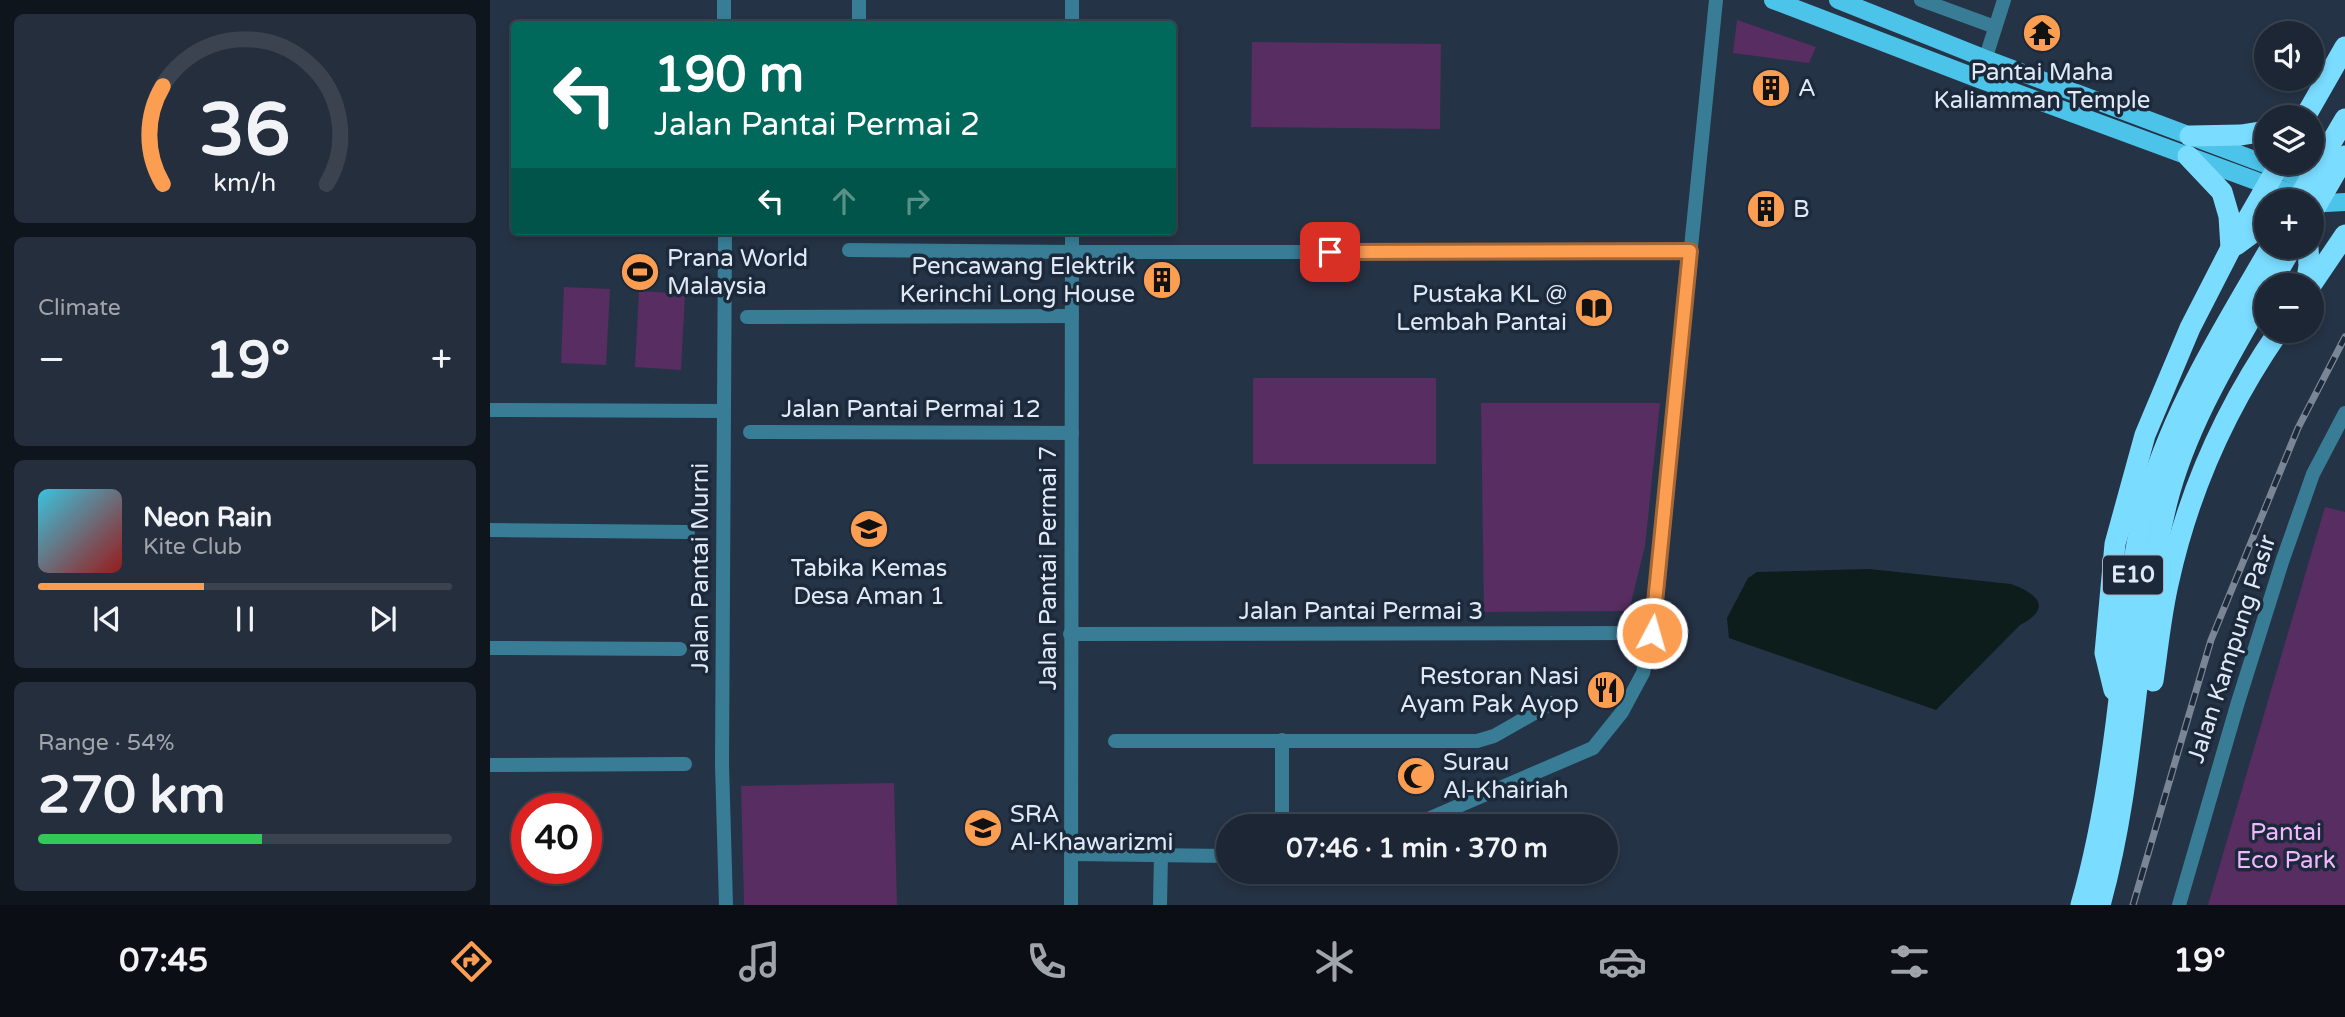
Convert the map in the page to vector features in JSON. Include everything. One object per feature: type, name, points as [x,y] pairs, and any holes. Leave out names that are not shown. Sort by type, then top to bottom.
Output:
[{"type":"highway","points":[[2310,105],[2345,47]]},
{"type":"highway","points":[[2304,189],[2345,118]]},
{"type":"highway","points":[[2231,248],[2229,216],[2222,192],[2189,146],[2254,133]]},
{"type":"highway","points":[[2324,192],[2345,156]]},
{"type":"highway","points":[[2271,343],[2237,396],[2206,464],[2169,577],[2153,680],[2126,711],[2105,653],[2115,544],[2132,477],[2161,394],[2190,328],[2272,175]]},
{"type":"highway","points":[[2315,273],[2343,211]]},
{"type":"highway","points":[[2231,248],[2244,242],[2254,233]]},
{"type":"highway","name":"E10","points":[[2081,905],[2094,858],[2144,626],[2175,448],[2200,371],[2264,259]]},
{"type":"highway","name":"E10","points":[[2175,448],[2197,420],[2254,313]]},
{"type":"highway","name":"E10","points":[[2100,905],[2112,863],[2125,788],[2126,711]]},
{"type":"main road","points":[[1773,0],[1979,79],[2254,166]]},
{"type":"main road","points":[[1838,0],[1986,59],[2189,146]]},
{"type":"main road","points":[[2279,175],[2326,204],[2343,211]]},
{"type":"street","points":[[724,0],[724,21]]},
{"type":"street","points":[[859,0],[859,21]]},
{"type":"street","points":[[1072,0],[1072,21]]},
{"type":"street","points":[[1440,814],[1593,748],[1622,712],[1643,673],[1652,633],[1716,0]]},
{"type":"street","points":[[1921,0],[1995,27]]},
{"type":"street","points":[[1979,79],[2004,0]]},
{"type":"street","name":"Jalan Pantai Murni","points":[[724,235],[723,776],[726,905]]},
{"type":"street","name":"Jalan Pantai Permai 7","points":[[1071,905],[1072,235]]},
{"type":"street","points":[[849,250],[1690,251]]},
{"type":"street","points":[[747,317],[1072,316]]},
{"type":"street","points":[[490,410],[724,411]]},
{"type":"street","name":"Jalan Kampung Pasir","points":[[2179,905],[2282,562],[2313,474],[2345,413]]},
{"type":"street","name":"Jalan Pantai Permai 12","points":[[750,432],[1072,433]]},
{"type":"street","points":[[490,530],[688,532]]},
{"type":"street","name":"Jalan Pantai Permai 3","points":[[1070,635],[1652,633]]},
{"type":"street","points":[[490,648],[680,649]]},
{"type":"street","points":[[1115,741],[1477,741],[1494,736],[1552,703]]},
{"type":"street","points":[[1282,740],[1282,814]]},
{"type":"street","points":[[490,765],[685,764]]},
{"type":"street","points":[[1072,854],[1216,856]]},
{"type":"street","points":[[1160,855],[1160,905]]},
{"type":"green space","points":[[1737,20],[1816,47],[1809,63],[1733,53]]},
{"type":"green space","points":[[1252,42],[1441,44],[1440,129],[1251,127]]},
{"type":"green space","points":[[564,287],[610,289],[606,365],[561,363]]},
{"type":"green space","points":[[639,291],[685,294],[681,370],[635,367]]},
{"type":"green space","points":[[1253,378],[1436,378],[1436,464],[1253,464]]},
{"type":"green space","points":[[1481,403],[1660,403],[1645,546],[1629,611],[1484,612]]},
{"type":"green space","name":"Pantai Eco Park","points":[[2325,507],[2345,512],[2345,905],[2208,905]]},
{"type":"green space","points":[[894,783],[897,905],[744,905],[741,786]]},
{"type":"shaded area","points":[[1869,569],[2011,584],[2028,592],[2038,602],[2039,607],[2030,619],[2020,625],[1936,710],[1729,638],[1727,618],[1748,578],[1757,572]]},
{"type":"railway","points":[[2133,905],[2211,640],[2298,428],[2345,337]]},
{"type":"place","name":"Pantai Maha Kaliamman Temple","points":[[2042,33]]},
{"type":"place","name":"A","points":[[1771,88]]},
{"type":"place","name":"B","points":[[1766,209]]},
{"type":"place","name":"Prana World Malaysia","points":[[640,272]]},
{"type":"place","name":"Pencawang Elektrik Kerinchi Long House","points":[[1162,280]]},
{"type":"place","name":"Pustaka KL @ Lembah Pantai","points":[[1594,308]]},
{"type":"place","name":"Tabika Kemas Desa Aman 1","points":[[869,529]]},
{"type":"place","name":"Restoran Nasi Ayam Pak Ayop","points":[[1606,690]]},
{"type":"place","name":"Surau Al-Khairiah","points":[[1416,776]]},
{"type":"place","name":"SRA Al-Khawarizmi","points":[[983,828]]},
{"type":"route","points":[[1330,252],[1690,251],[1652,633]]}]
